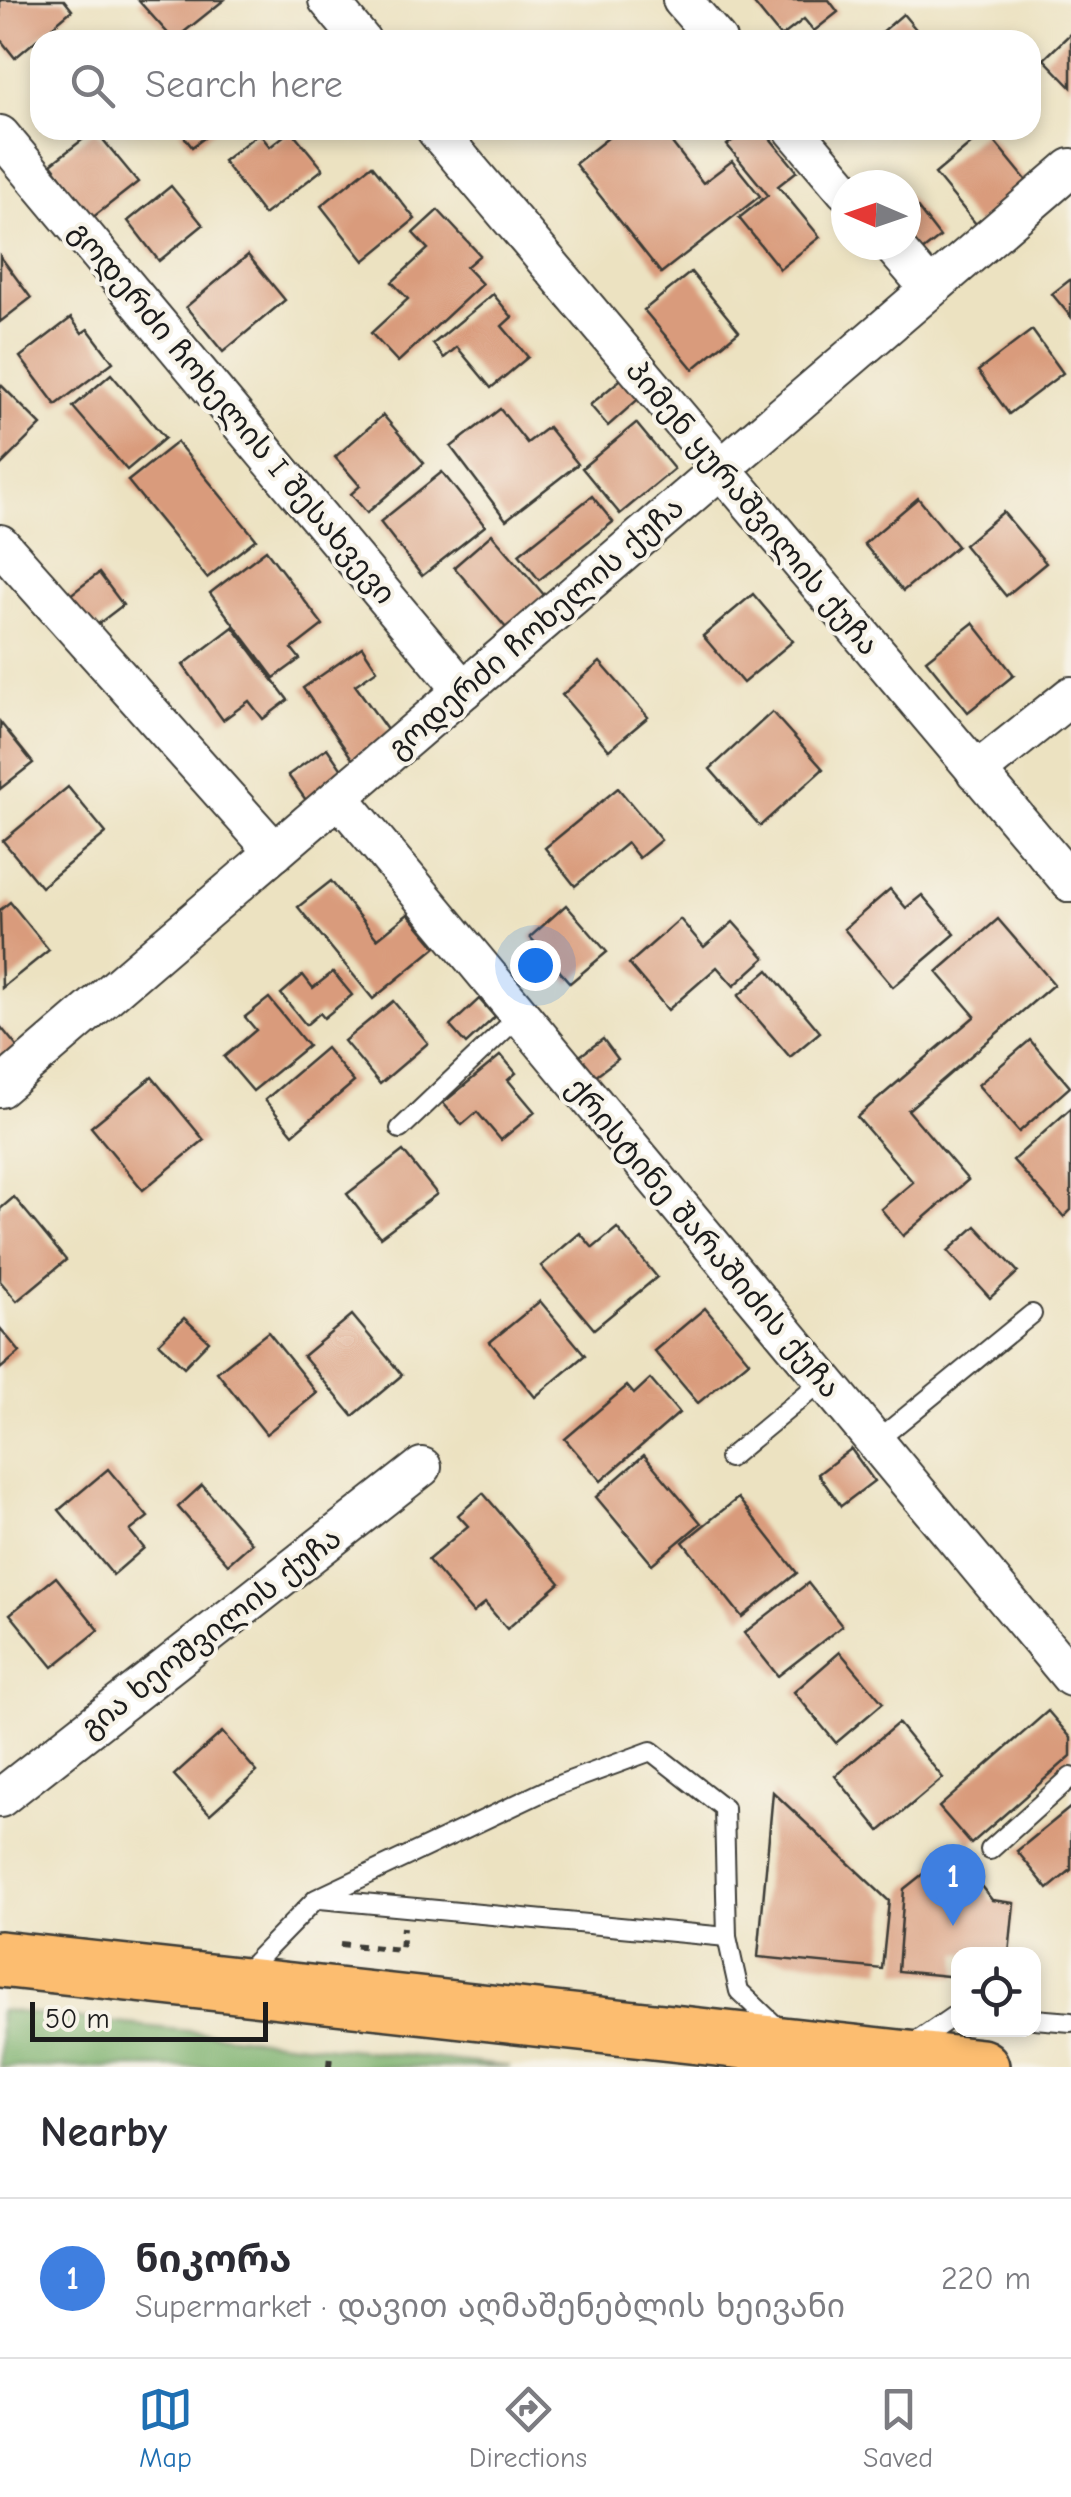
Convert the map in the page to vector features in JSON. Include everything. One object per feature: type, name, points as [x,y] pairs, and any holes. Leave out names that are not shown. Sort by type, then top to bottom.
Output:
[{"type":"highway","points":[[0,1959],[981,2067]]},
{"type":"street","points":[[328,0],[353,30]]},
{"type":"street","points":[[682,0],[708,30]]},
{"type":"street","name":"გოდერძი ჩოხელის I შესახვევი","points":[[0,136],[463,690]]},
{"type":"street","name":"პიმენ ყურაშვილის ქუჩა","points":[[444,140],[718,470],[1071,883]]},
{"type":"street","points":[[803,140],[831,173]]},
{"type":"street","name":"გოდერძი ჩოხელის ქუჩა","points":[[0,1088],[1071,168]]},
{"type":"street","points":[[905,260],[930,289]]},
{"type":"street","points":[[0,544],[275,852]]},
{"type":"street","points":[[976,772],[1071,696]]},
{"type":"street","name":"ქრისტინე შარაშიძის ქუჩა","points":[[338,797],[1071,1677]]},
{"type":"street","name":"გია ხეოშვილის ქუჩა","points":[[0,1798],[422,1467]]},
{"type":"lane","points":[[400,1130],[518,1017]]},
{"type":"lane","points":[[874,1443],[1032,1314]]},
{"type":"lane","points":[[729,1458],[822,1381]]},
{"type":"lane","points":[[233,1984],[316,1899],[553,1787],[650,1751],[724,1808],[728,1938],[739,1991],[796,2046]]},
{"type":"lane","points":[[990,1850],[1071,1777]]},
{"type":"lane","points":[[316,1899],[728,1938]]},
{"type":"lane","points":[[895,2058],[951,2018]]},
{"type":"lane","points":[[1041,2020],[1071,2022]]},
{"type":"path","points":[[340,1944],[401,1950]]},
{"type":"path","points":[[329,2067],[330,2055]]},
{"type":"green space","points":[[0,2010],[510,2067],[0,2067]]},
{"type":"building","points":[[0,0],[64,0],[72,10],[48,30],[30,30],[30,45],[15,58],[0,39]]},
{"type":"building","points":[[138,0],[224,0],[186,30],[165,30]]},
{"type":"building","points":[[751,0],[829,0],[838,12],[815,30],[804,19],[790,30],[775,30]]},
{"type":"building","points":[[903,14],[917,30],[885,30]]},
{"type":"building","points":[[1071,33],[1071,87],[1044,59]]},
{"type":"building","points":[[82,140],[103,140],[138,182],[92,218],[51,164]]},
{"type":"building","points":[[250,140],[264,140],[270,147],[279,140],[299,140],[323,169],[264,215],[223,161]]},
{"type":"building","points":[[605,140],[670,140],[703,183],[732,161],[760,196],[661,273],[575,164]]},
{"type":"building","points":[[733,140],[771,140],[797,171],[778,186],[820,237],[780,269],[739,218],[768,195],[727,145]]},
{"type":"building","points":[[975,140],[993,140],[1027,181],[976,224],[935,174]]},
{"type":"building","points":[[372,165],[415,219],[364,261],[321,206]]},
{"type":"building","points":[[171,186],[203,225],[159,261],[128,221]]},
{"type":"building","points":[[438,210],[480,255],[466,267],[482,284],[398,362],[371,333],[408,299],[392,282],[428,249],[413,233]]},
{"type":"building","points":[[921,212],[940,237],[921,252]]},
{"type":"building","points":[[248,255],[285,300],[223,352],[186,307]]},
{"type":"building","points":[[0,256],[31,298],[0,322]]},
{"type":"building","points":[[691,272],[739,331],[693,369],[644,310]]},
{"type":"building","points":[[1071,279],[1071,317],[1052,294]]},
{"type":"building","points":[[493,294],[512,317],[502,326],[528,357],[491,388],[457,347],[444,358],[433,344]]},
{"type":"building","points":[[71,318],[82,333],[88,329],[113,362],[56,405],[20,357]]},
{"type":"building","points":[[1032,330],[1063,373],[1009,414],[978,371]]},
{"type":"building","points":[[111,374],[165,438],[127,470],[73,407]]},
{"type":"building","points":[[626,375],[643,395],[608,426],[590,405]]},
{"type":"building","points":[[0,384],[41,425],[0,466]]},
{"type":"building","points":[[500,409],[527,443],[548,427],[578,464],[506,520],[451,447]]},
{"type":"building","points":[[383,415],[424,463],[367,513],[351,494],[360,486],[335,457]]},
{"type":"building","points":[[636,423],[674,469],[620,514],[582,468]]},
{"type":"building","points":[[177,442],[256,539],[207,578],[128,481]]},
{"type":"building","points":[[442,472],[485,526],[422,576],[380,522]]},
{"type":"building","points":[[592,496],[613,522],[539,580],[519,554]]},
{"type":"building","points":[[918,498],[957,546],[903,591],[864,544]]},
{"type":"building","points":[[1003,512],[1046,563],[1006,596],[964,545]]},
{"type":"building","points":[[492,534],[545,596],[507,629],[454,567]]},
{"type":"building","points":[[266,550],[323,625],[292,649],[300,659],[274,678],[210,593]]},
{"type":"building","points":[[99,573],[123,605],[85,634],[61,602]]},
{"type":"building","points":[[753,594],[793,641],[743,683],[703,636]]},
{"type":"building","points":[[973,623],[1014,675],[968,712],[926,660]]},
{"type":"building","points":[[233,627],[288,700],[263,719],[249,701],[223,720],[183,665]]},
{"type":"building","points":[[362,647],[377,670],[355,685],[390,734],[353,760],[303,688]]},
{"type":"building","points":[[600,662],[648,717],[609,750],[562,695]]},
{"type":"building","points":[[772,712],[823,769],[760,826],[710,769]]},
{"type":"building","points":[[0,722],[33,763],[0,789]]},
{"type":"building","points":[[327,748],[349,780],[311,807],[288,775]]},
{"type":"building","points":[[68,787],[106,833],[41,887],[3,841]]},
{"type":"building","points":[[618,788],[661,840],[639,858],[627,843],[575,886],[545,848]]},
{"type":"building","points":[[331,881],[377,939],[408,914],[436,947],[373,999],[298,907]]},
{"type":"building","points":[[890,889],[906,908],[922,895],[955,934],[893,987],[844,929]]},
{"type":"building","points":[[10,902],[49,950],[2,988],[0,910]]},
{"type":"building","points":[[566,905],[607,952],[570,983],[530,937]]},
{"type":"building","points":[[680,919],[704,947],[733,922],[765,958],[734,986],[717,967],[668,1010],[629,964]]},
{"type":"building","points":[[998,919],[1054,984],[908,1110],[968,1180],[903,1236],[881,1209],[913,1182],[857,1117],[975,1016],[937,972]]},
{"type":"building","points":[[768,970],[820,1032],[790,1057],[738,996]]},
{"type":"building","points":[[333,972],[352,995],[324,1018],[320,1013],[306,1025],[281,994],[303,975],[313,988]]},
{"type":"building","points":[[269,998],[308,1046],[253,1091],[224,1057],[256,1030],[245,1017]]},
{"type":"building","points":[[479,999],[495,1017],[466,1044],[450,1026]]},
{"type":"building","points":[[393,1001],[428,1043],[380,1084],[344,1041]]},
{"type":"building","points":[[0,1026],[27,1059],[0,1080]]},
{"type":"building","points":[[603,1039],[618,1059],[588,1081],[573,1061]]},
{"type":"building","points":[[1030,1040],[1070,1087],[1019,1132],[978,1085]]},
{"type":"building","points":[[326,1048],[354,1082],[293,1134],[265,1100]]},
{"type":"building","points":[[501,1055],[516,1073],[508,1080],[535,1112],[501,1140],[477,1112],[462,1125],[443,1103]]},
{"type":"building","points":[[152,1077],[204,1140],[143,1190],[91,1127]]},
{"type":"building","points":[[1071,1108],[1071,1210],[1064,1217],[1013,1160]]},
{"type":"building","points":[[403,1151],[437,1194],[380,1237],[347,1194]]},
{"type":"building","points":[[14,1197],[66,1260],[17,1301],[0,1281],[0,1209]]},
{"type":"building","points":[[976,1226],[1018,1272],[990,1298],[948,1251]]},
{"type":"building","points":[[617,1228],[657,1277],[594,1329],[541,1266],[580,1233],[593,1248]]},
{"type":"building","points":[[540,1301],[585,1355],[535,1397],[490,1342]]},
{"type":"building","points":[[705,1308],[749,1361],[698,1403],[654,1351]]},
{"type":"building","points":[[352,1315],[402,1375],[353,1416],[303,1356]]},
{"type":"building","points":[[184,1318],[209,1341],[184,1367],[159,1343]]},
{"type":"building","points":[[0,1328],[20,1352],[0,1369]]},
{"type":"building","points":[[268,1332],[317,1393],[266,1434],[217,1372]]},
{"type":"building","points":[[650,1379],[679,1413],[601,1481],[565,1439],[627,1386],[634,1394]]},
{"type":"building","points":[[851,1449],[874,1481],[841,1506],[818,1474]]},
{"type":"building","points":[[644,1455],[701,1523],[652,1564],[596,1497]]},
{"type":"building","points":[[108,1469],[148,1517],[130,1531],[144,1548],[113,1575],[59,1510]]},
{"type":"building","points":[[202,1485],[252,1543],[228,1564],[178,1507]]},
{"type":"building","points":[[483,1493],[560,1583],[507,1629],[485,1603],[473,1613],[428,1560],[468,1526],[458,1515]]},
{"type":"building","points":[[738,1498],[797,1573],[742,1617],[683,1542]]},
{"type":"building","points":[[56,1577],[99,1630],[53,1667],[10,1614]]},
{"type":"building","points":[[808,1583],[842,1626],[778,1676],[744,1633]]},
{"type":"building","points":[[840,1652],[883,1703],[836,1743],[794,1692]]},
{"type":"building","points":[[1048,1711],[1071,1738],[1071,1756],[971,1844],[939,1807]]},
{"type":"building","points":[[898,1723],[943,1778],[880,1831],[835,1776]]},
{"type":"building","points":[[222,1732],[257,1772],[210,1814],[174,1775]]},
{"type":"building","points":[[773,1792],[889,1901],[882,1969],[758,1957]]},
{"type":"building","points":[[1071,1807],[1071,1870],[1048,1889],[1017,1851]]},
{"type":"building","points":[[953,1850],[992,1900],[1014,1903],[1010,1947],[951,1947],[951,1976],[898,1971],[904,1889]]},
{"type":"place","name":"ნიკორა","points":[[953,1926]]}]
